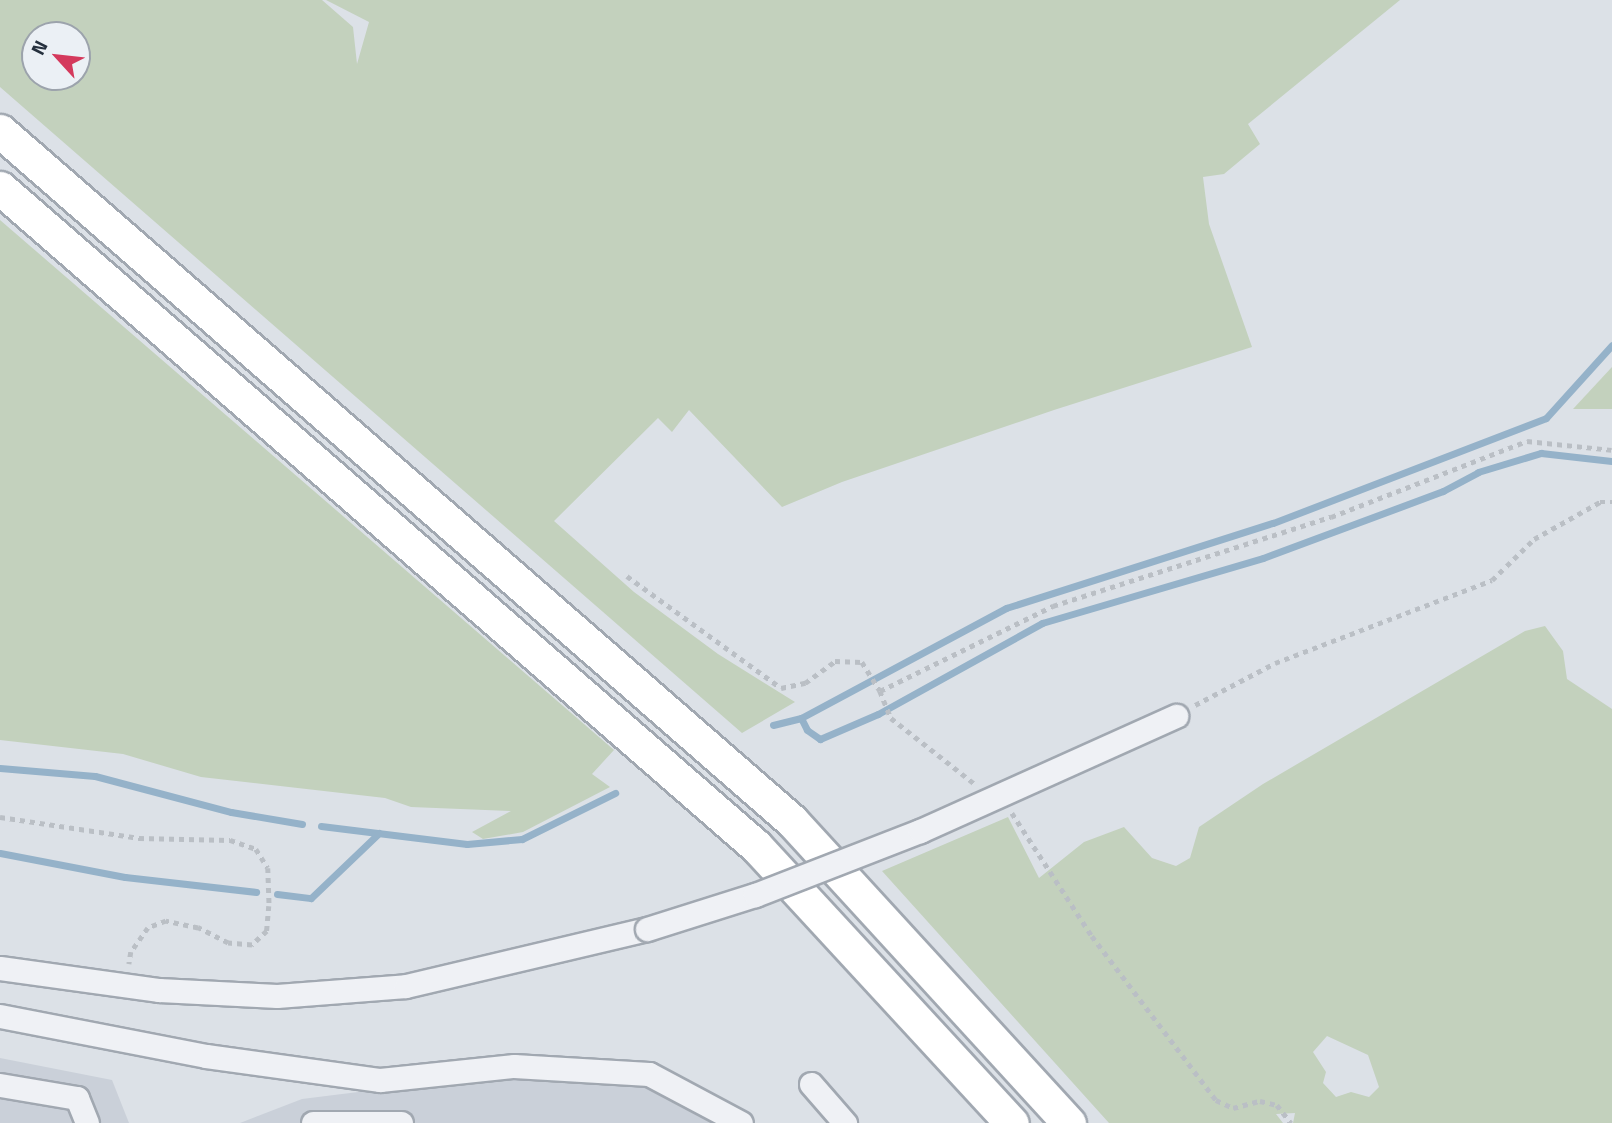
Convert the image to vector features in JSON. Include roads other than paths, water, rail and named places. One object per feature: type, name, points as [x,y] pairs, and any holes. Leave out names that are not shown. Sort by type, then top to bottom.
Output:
[{"type":"highway","points":[[0,131],[792,821],[1069,1123]]},
{"type":"highway","points":[[0,188],[756,846],[1012,1123]]},
{"type":"lane","points":[[0,968],[125,986],[277,996],[406,986],[647,929],[755,895],[920,831],[1176,716]]},
{"type":"lane","points":[[0,1016],[206,1056],[380,1080],[514,1066],[649,1074],[741,1123]]},
{"type":"lane","points":[[811,1084],[845,1123]]},
{"type":"lane","points":[[0,1085],[77,1098],[87,1123]]},
{"type":"lane","points":[[313,1123],[401,1123]]},
{"type":"waterway","points":[[773,725],[801,718],[1006,608],[1273,523],[1546,418],[1612,345]]},
{"type":"waterway","points":[[801,718],[807,730],[820,739],[878,714],[1042,623],[1263,558],[1443,491],[1478,472],[1541,453],[1612,461]]},
{"type":"waterway","points":[[0,768],[95,776],[231,812],[302,824]]},
{"type":"waterway","points":[[321,826],[467,844],[522,839],[615,793]]},
{"type":"waterway","points":[[277,894],[311,898],[379,833]]},
{"type":"waterway","points":[[0,853],[125,877],[256,892]]}]
